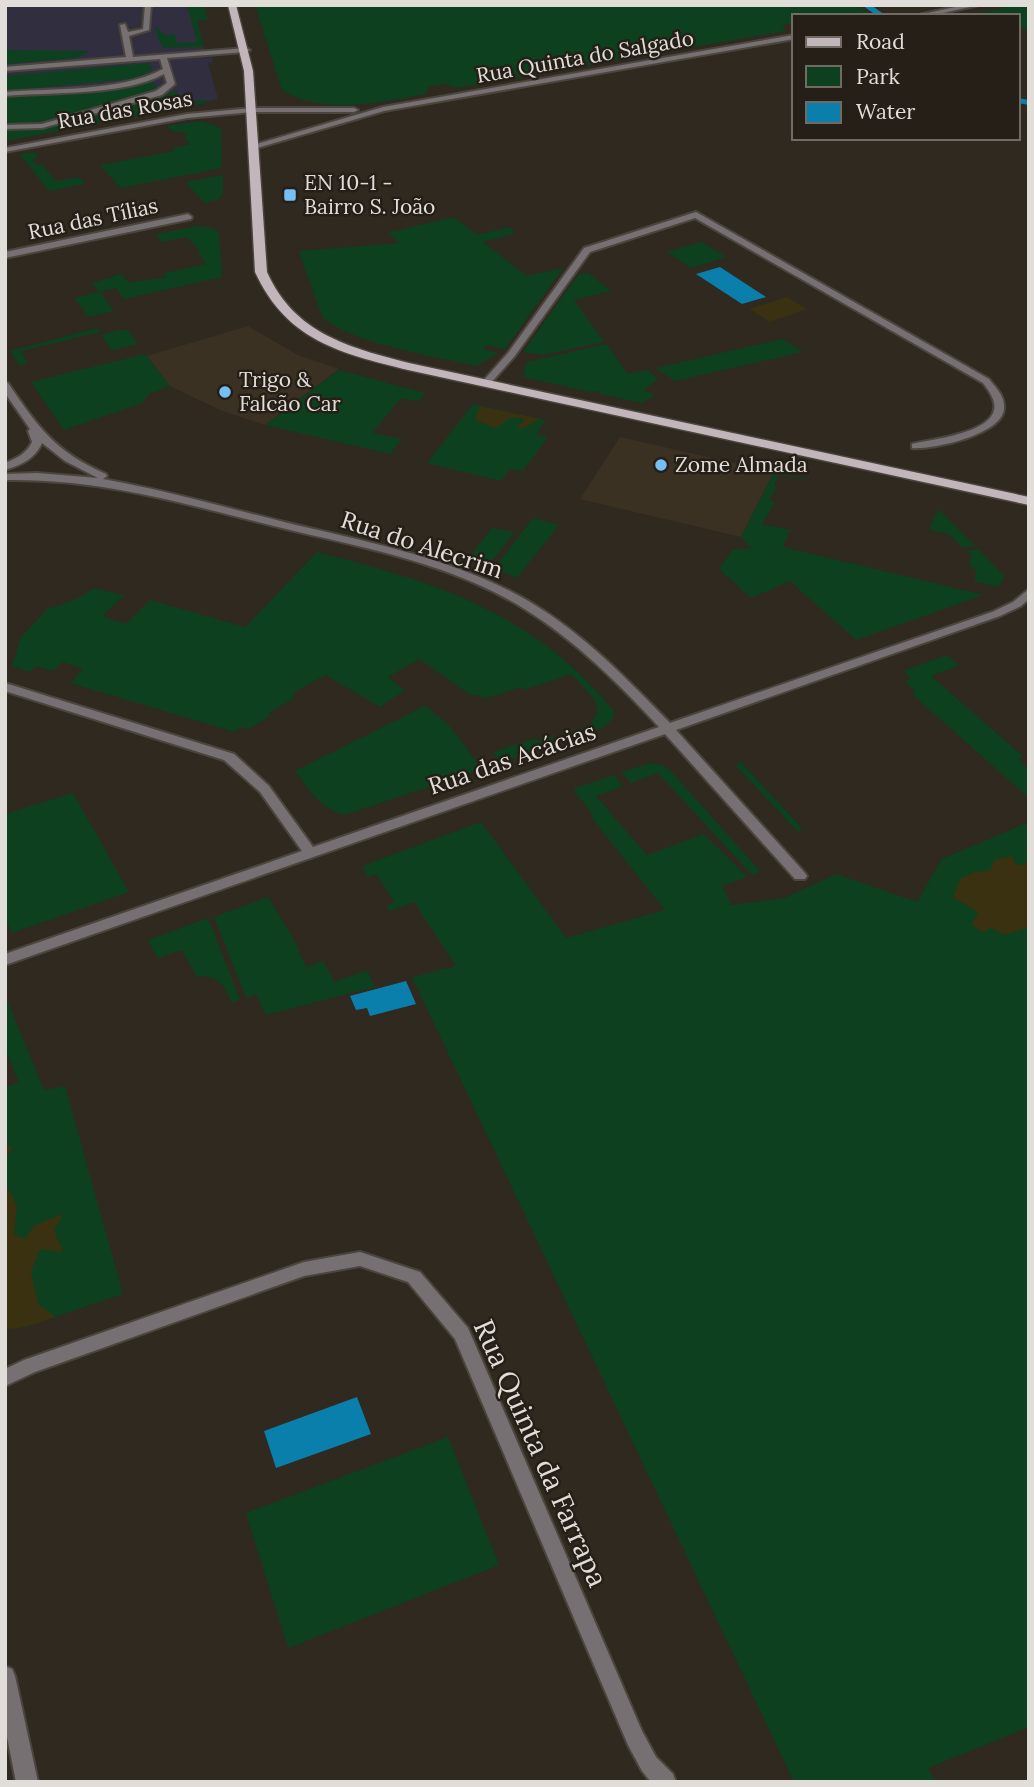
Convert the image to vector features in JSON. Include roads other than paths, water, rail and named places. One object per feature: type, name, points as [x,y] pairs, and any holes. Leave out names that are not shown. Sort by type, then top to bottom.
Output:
[{"type":"main road","points":[[232,5],[252,77],[261,272],[267,288],[285,313],[311,333],[352,350],[486,383],[1029,501]]},
{"type":"street","points":[[125,36],[146,30],[148,5]]},
{"type":"street","points":[[928,14],[975,5]]},
{"type":"street","points":[[123,25],[130,59]]},
{"type":"street","name":"Rua Quinta do Salgado","points":[[254,146],[383,109],[792,37]]},
{"type":"street","points":[[5,69],[246,50]]},
{"type":"street","points":[[5,127],[42,126],[152,95],[169,87],[171,83],[163,57]]},
{"type":"street","points":[[5,94],[130,83],[157,76],[167,70]]},
{"type":"street","name":"Rua Quinta do Salgado","points":[[252,110],[383,109]]},
{"type":"street","name":"Rua das Rosas","points":[[5,150],[169,118],[252,110]]},
{"type":"street","points":[[486,383],[511,355],[587,250],[696,215],[986,381],[1003,401],[1004,413],[1000,422],[990,429],[916,446]]},
{"type":"street","name":"Rua das Tílias","points":[[5,255],[188,217]]},
{"type":"street","points":[[5,385],[42,441],[58,454],[80,467],[144,489]]},
{"type":"street","points":[[5,467],[22,460],[33,451],[37,442],[32,426]]},
{"type":"street","name":"Rua do Alecrim","points":[[5,477],[69,477],[144,489],[395,554],[498,590],[545,617],[586,647],[623,680],[800,876]]},
{"type":"street","name":"Rua das Acácias","points":[[5,960],[996,614],[1017,604],[1029,592]]},
{"type":"street","points":[[5,687],[229,757],[250,771],[265,787],[311,854]]},
{"type":"street","name":"Rua Quinta da Farrapa","points":[[5,1377],[304,1269],[360,1259],[414,1277],[462,1334],[635,1738],[649,1764],[664,1782]]},
{"type":"street","points":[[5,1676],[27,1782]]},
{"type":"water","points":[[720,267],[766,297],[742,304],[696,274]]},
{"type":"water","points":[[406,981],[416,1004],[370,1016],[367,1008],[356,1010],[350,996]]},
{"type":"water","points":[[357,1397],[371,1434],[276,1468],[264,1431]]},
{"type":"waterway","points":[[866,5],[880,14]]},
{"type":"waterway","points":[[1020,101],[1029,103]]},
{"type":"place","name":"EN 10-1 - Bairro S. João","points":[[290,195]]},
{"type":"place","name":"Trigo & Falcão Car","points":[[225,392]]},
{"type":"place","name":"Zome Almada","points":[[661,465]]}]
